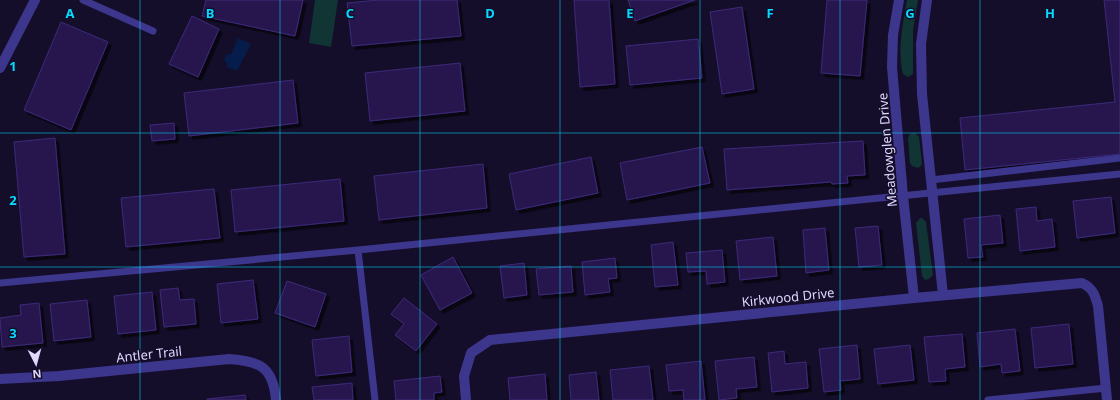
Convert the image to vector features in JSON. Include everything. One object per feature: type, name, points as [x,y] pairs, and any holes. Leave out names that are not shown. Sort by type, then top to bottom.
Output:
[{"type":"street","points":[[0,68],[35,0]]},
{"type":"street","name":"Meadowglen Drive","points":[[899,0],[893,35],[892,67],[903,196],[914,298]]},
{"type":"street","points":[[927,0],[921,44],[922,94],[943,295]]},
{"type":"street","name":"Kirkwood Drive","points":[[466,400],[464,376],[471,353],[490,340],[943,295],[1082,283],[1089,287],[1094,293],[1098,306],[1107,400]]},
{"type":"street","name":"Antler Trail","points":[[0,379],[59,376],[229,359],[248,360],[261,367],[271,377],[276,400]]},
{"type":"lane","points":[[83,0],[153,31]]},
{"type":"lane","points":[[931,180],[1120,158]]},
{"type":"lane","points":[[0,284],[932,194],[1120,174]]},
{"type":"lane","points":[[358,250],[375,400]]},
{"type":"lane","points":[[988,400],[1106,388]]},
{"type":"green space","points":[[315,0],[338,0],[331,47],[309,43]]},
{"type":"green space","points":[[907,0],[918,0],[913,30],[913,74],[908,77],[903,74],[901,65],[901,37]]},
{"type":"green space","points":[[915,133],[919,137],[922,163],[918,168],[912,166],[910,163],[908,138],[910,134]]},
{"type":"green space","points":[[920,218],[926,222],[933,275],[929,279],[925,280],[922,276],[916,223]]},
{"type":"water","points":[[238,38],[251,44],[237,71],[227,67],[227,63],[224,60],[227,54],[231,54]]},
{"type":"building","points":[[206,0],[303,0],[295,36],[202,16]]},
{"type":"building","points":[[378,0],[457,0],[461,36],[352,46],[347,3]]},
{"type":"building","points":[[574,0],[609,0],[615,84],[580,87]]},
{"type":"building","points":[[628,0],[695,0],[635,21]]},
{"type":"building","points":[[827,0],[867,0],[860,76],[821,73]]},
{"type":"building","points":[[1104,0],[1120,0],[1120,154],[965,170],[960,118],[1115,102]]},
{"type":"building","points":[[742,7],[754,89],[722,94],[710,12]]},
{"type":"building","points":[[192,16],[219,29],[198,77],[169,64]]},
{"type":"building","points":[[61,22],[108,42],[71,130],[24,110]]},
{"type":"building","points":[[698,39],[702,78],[630,85],[626,46]]},
{"type":"building","points":[[460,63],[465,111],[370,121],[365,73]]},
{"type":"building","points":[[293,80],[298,123],[189,136],[184,93]]},
{"type":"building","points":[[174,123],[175,139],[152,141],[150,125]]},
{"type":"building","points":[[55,138],[65,254],[24,257],[14,142]]},
{"type":"building","points":[[863,141],[865,175],[847,176],[848,183],[832,184],[831,182],[727,190],[724,149]]},
{"type":"building","points":[[702,147],[710,183],[627,200],[620,163]]},
{"type":"building","points":[[591,157],[598,193],[516,210],[509,174]]},
{"type":"building","points":[[483,164],[487,208],[379,220],[374,176]]},
{"type":"building","points":[[340,179],[344,221],[235,232],[231,190]]},
{"type":"building","points":[[214,189],[220,238],[126,247],[121,198]]},
{"type":"building","points":[[1111,197],[1115,233],[1077,238],[1073,201]]},
{"type":"building","points":[[1036,207],[1037,221],[1052,219],[1055,247],[1020,251],[1016,209]]},
{"type":"building","points":[[1000,215],[1003,243],[981,245],[983,257],[968,258],[964,219]]},
{"type":"building","points":[[878,226],[882,265],[859,267],[855,228]]},
{"type":"building","points":[[825,228],[829,270],[806,273],[803,230]]},
{"type":"building","points":[[773,237],[777,276],[740,280],[736,241]]},
{"type":"building","points":[[673,242],[678,285],[655,287],[651,245]]},
{"type":"building","points":[[722,250],[725,282],[707,284],[706,271],[688,272],[686,253]]},
{"type":"building","points":[[453,257],[472,293],[440,310],[421,275]]},
{"type":"building","points":[[615,258],[617,278],[608,279],[610,292],[585,295],[582,262]]},
{"type":"building","points":[[524,263],[527,295],[504,298],[500,266]]},
{"type":"building","points":[[571,266],[573,292],[539,295],[536,269]]},
{"type":"building","points":[[253,280],[258,319],[221,323],[217,284]]},
{"type":"building","points":[[287,281],[326,294],[315,327],[275,313]]},
{"type":"building","points":[[178,288],[180,300],[194,299],[196,324],[164,327],[160,290]]},
{"type":"building","points":[[152,292],[156,330],[118,334],[114,296]]},
{"type":"building","points":[[404,298],[437,324],[416,351],[395,335],[404,324],[391,314]]},
{"type":"building","points":[[87,300],[91,337],[54,341],[50,304]]},
{"type":"building","points":[[39,303],[43,343],[2,347],[0,318],[21,315],[20,305]]},
{"type":"building","points":[[1069,324],[1073,364],[1035,368],[1031,328]]},
{"type":"building","points":[[1015,329],[1020,371],[1002,373],[1001,364],[980,367],[977,333]]},
{"type":"building","points":[[962,334],[965,367],[945,369],[946,381],[929,382],[924,337]]},
{"type":"building","points":[[349,336],[352,372],[316,376],[312,340]]},
{"type":"building","points":[[857,345],[860,379],[840,381],[841,390],[824,392],[819,349]]},
{"type":"building","points":[[910,345],[914,380],[878,384],[874,349]]},
{"type":"building","points":[[784,351],[785,364],[806,362],[808,388],[772,392],[768,353]]},
{"type":"building","points":[[754,357],[757,387],[736,389],[737,398],[719,400],[715,361]]},
{"type":"building","points":[[701,361],[705,400],[684,400],[683,390],[669,391],[666,365]]},
{"type":"building","points":[[649,366],[653,400],[613,400],[610,370]]},
{"type":"building","points":[[596,372],[599,400],[571,400],[569,375]]},
{"type":"building","points":[[545,374],[547,400],[510,400],[508,378]]},
{"type":"building","points":[[440,376],[442,392],[434,393],[434,400],[396,400],[394,381]]},
{"type":"building","points":[[352,383],[353,400],[314,400],[312,387]]},
{"type":"building","points":[[245,395],[246,400],[207,400],[207,399]]}]
